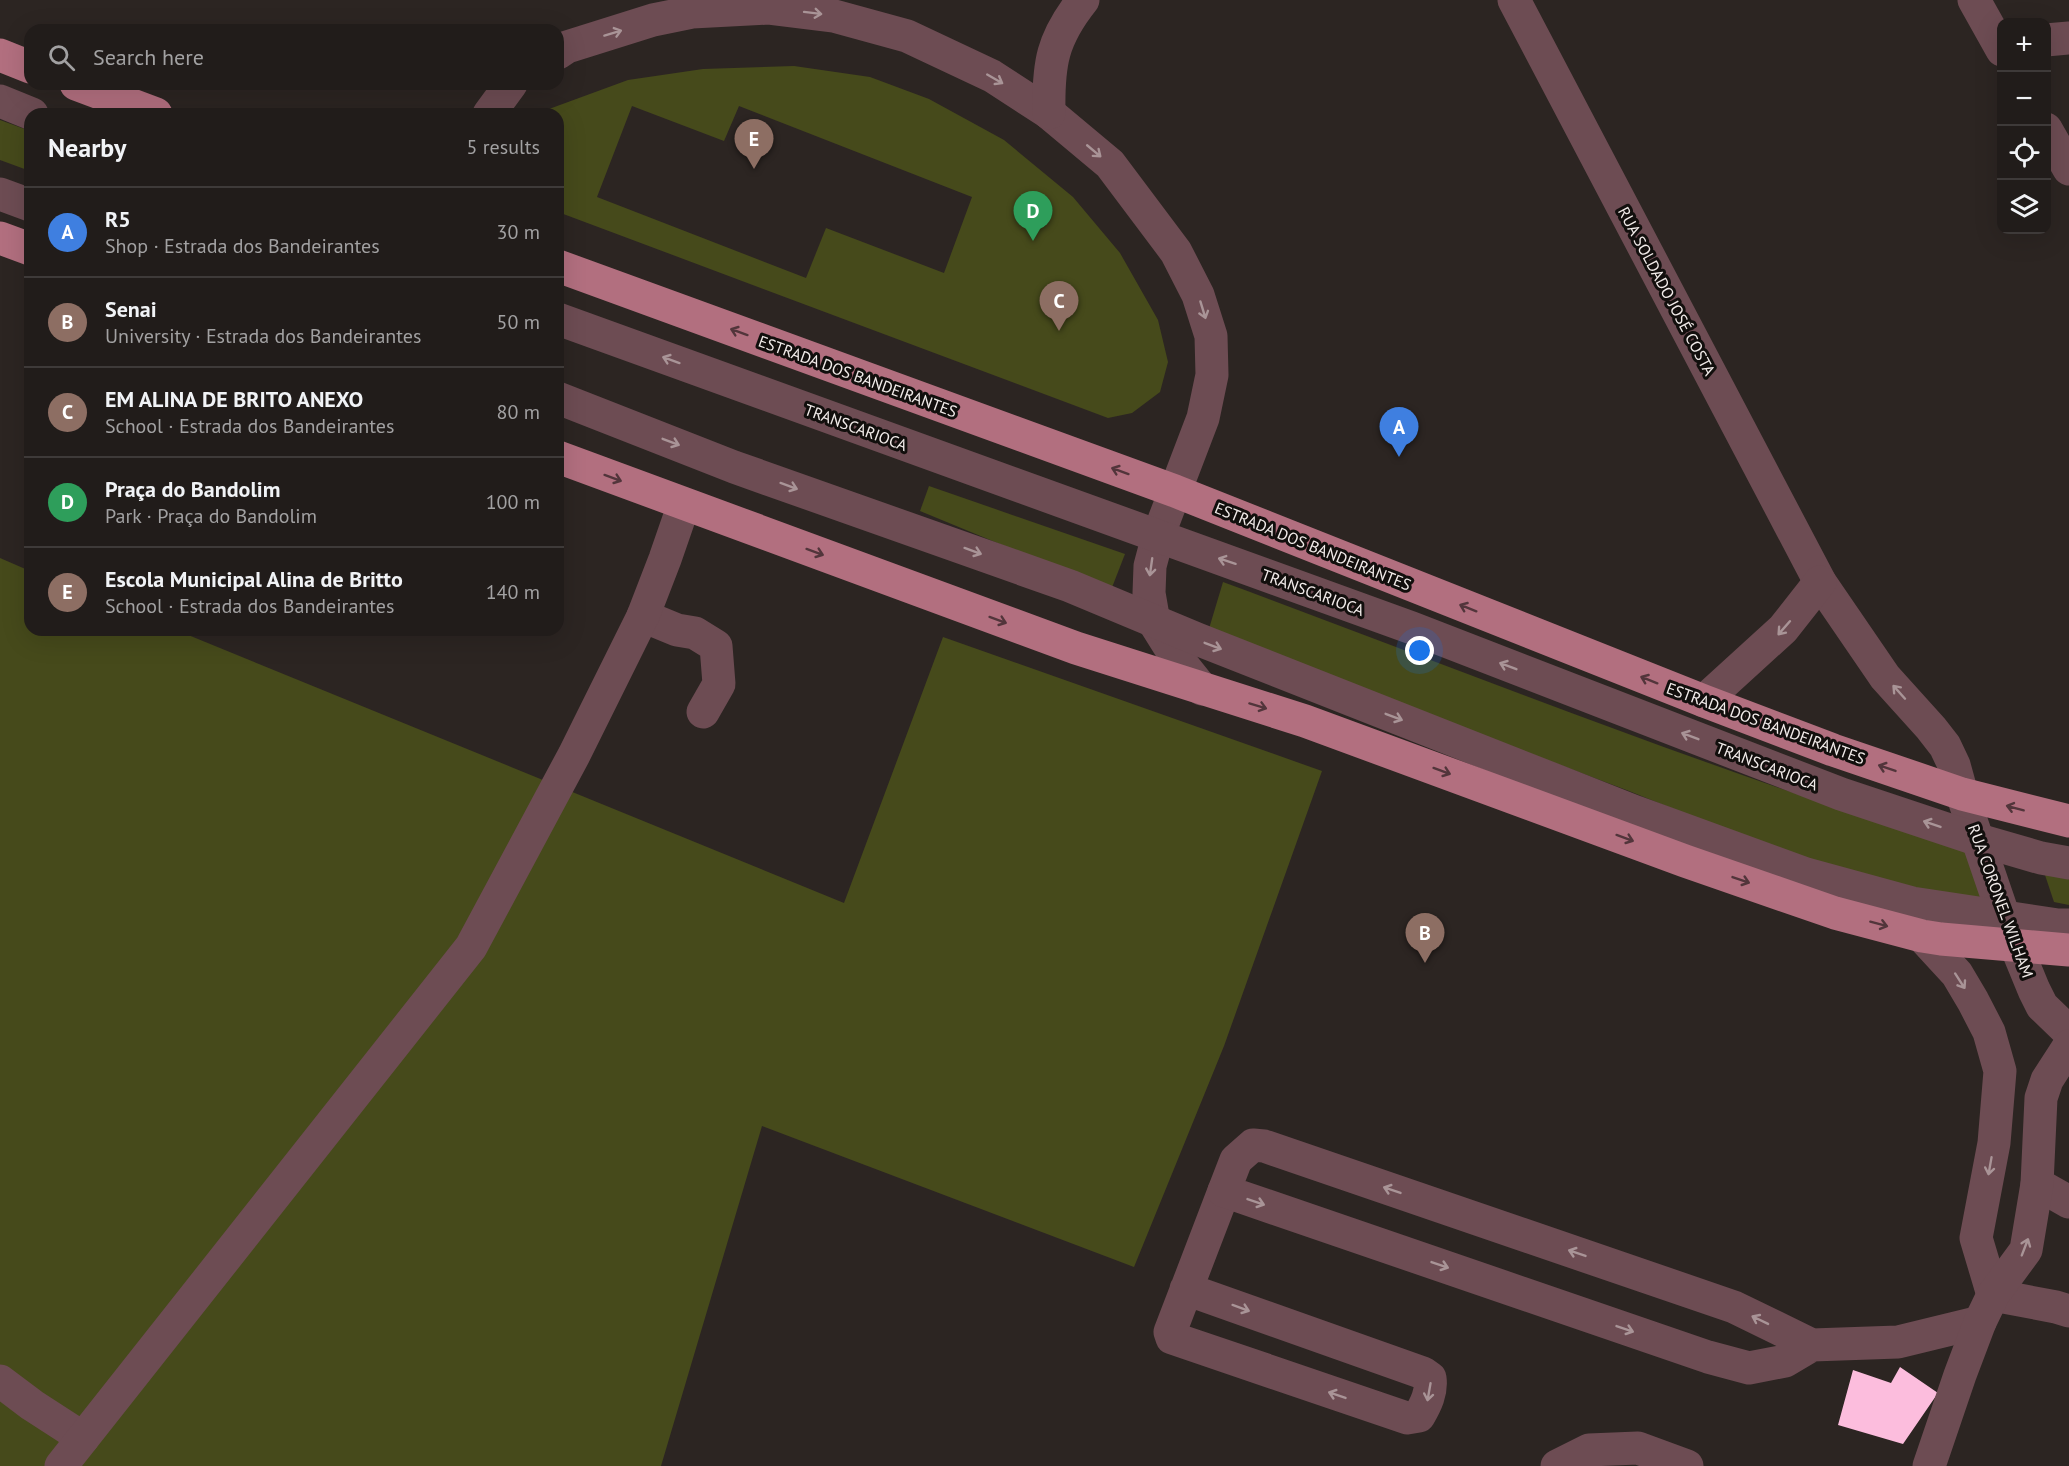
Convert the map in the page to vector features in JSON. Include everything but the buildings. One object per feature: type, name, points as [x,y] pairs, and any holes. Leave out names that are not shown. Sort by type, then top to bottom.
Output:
[{"type":"main road","points":[[0,56],[24,65]]},
{"type":"main road","points":[[92,90],[140,108]]},
{"type":"main road","points":[[0,237],[24,247]]},
{"type":"main road","name":"ESTRADA DOS BANDEIRANTES","points":[[564,268],[1175,491],[1833,750],[1962,794],[2069,821]]},
{"type":"main road","points":[[564,459],[1076,648],[1325,728],[1685,861],[1824,909],[1922,936],[2010,931],[2069,950]]},
{"type":"street","points":[[1049,113],[1048,83],[1055,44],[1071,15],[1083,0]]},
{"type":"street","name":"RUA SOLDADO JOSÉ COSTA","points":[[1514,0],[1820,582],[1885,677],[1932,728],[1945,746],[1954,765],[1962,794]]},
{"type":"street","points":[[1974,0],[1997,41]]},
{"type":"street","points":[[564,49],[698,6],[769,8],[834,16],[907,36],[992,76],[1049,113],[1110,164],[1176,252],[1198,295],[1211,336],[1212,375],[1203,418],[1158,536],[1150,566],[1149,593],[1154,622],[1174,654],[1202,689]]},
{"type":"street","points":[[2051,40],[2069,38]]},
{"type":"street","points":[[493,108],[507,90]]},
{"type":"street","points":[[0,101],[24,111]]},
{"type":"street","points":[[2051,138],[2069,169]]},
{"type":"street","points":[[0,194],[24,203]]},
{"type":"street","name":"TRANSCARIOCA","points":[[564,321],[1412,628],[1841,794],[1979,840],[2041,858],[2069,863]]},
{"type":"street","points":[[564,400],[734,467],[1070,586],[1154,622],[1636,812],[1806,874],[2010,931],[2069,925]]},
{"type":"street","points":[[61,1466],[471,947],[574,755],[643,616],[684,504]]},
{"type":"street","points":[[1704,701],[1783,629],[1820,582]]},
{"type":"street","points":[[643,616],[676,630],[695,633],[716,646],[719,684],[703,712]]},
{"type":"street","name":"RUA CORONEL WILHAM","points":[[1962,794],[2010,931],[2042,1006],[2069,1032]]},
{"type":"street","points":[[1922,936],[1957,974],[1973,1001],[1989,1032],[2000,1071],[1994,1143],[1976,1238],[1987,1308]]},
{"type":"street","points":[[1929,1466],[1960,1375],[1987,1308],[2026,1250],[2037,1184],[2040,1098],[2047,1080],[2069,1046]]},
{"type":"street","points":[[1186,1289],[1423,1373],[1430,1378],[1431,1387],[1419,1416],[1407,1418],[1172,1338],[1170,1332],[1186,1289],[1236,1160],[1253,1145],[1264,1146],[1734,1307],[1812,1346]]},
{"type":"street","points":[[2037,1184],[2069,1202]]},
{"type":"street","points":[[1224,1191],[1697,1354],[1749,1368],[1785,1361],[1812,1346],[1898,1342],[1987,1308],[2069,1311]]},
{"type":"street","points":[[0,1381],[32,1406],[82,1438]]},
{"type":"street","points":[[1557,1466],[1589,1450],[1638,1448],[1687,1466]]},
{"type":"green space","points":[[794,66],[870,77],[929,99],[1004,140],[1073,197],[1120,253],[1158,320],[1168,362],[1160,392],[1132,413],[1108,418],[564,214],[564,108],[552,108],[628,80],[703,69]],"holes":[[[632,106],[724,141],[739,106],[972,197],[944,273],[826,228],[806,278],[597,197]]]},
{"type":"green space","points":[[0,120],[24,129],[24,169],[0,160]]},
{"type":"green space","points":[[929,486],[1125,554],[1111,590],[920,511]]},
{"type":"green space","points":[[0,558],[24,568],[24,636],[191,636],[844,903],[943,637],[1322,771],[1224,1046],[1134,1267],[762,1126],[661,1466],[0,1466]]},
{"type":"green space","points":[[1223,582],[1693,757],[1883,823],[1978,853],[1996,914],[1854,882],[1629,791],[1208,632]]},
{"type":"green space","points":[[2039,857],[2063,861],[2069,880],[2069,905],[2054,902]]},
{"type":"place","name":"Escola Municipal Alina de Britto","points":[[754,169]]},
{"type":"place","name":"Praça do Bandolim","points":[[1033,241]]},
{"type":"place","name":"EM ALINA DE BRITO ANEXO","points":[[1059,331]]},
{"type":"place","name":"R5","points":[[1399,457]]},
{"type":"place","name":"Senai","points":[[1425,963]]}]
